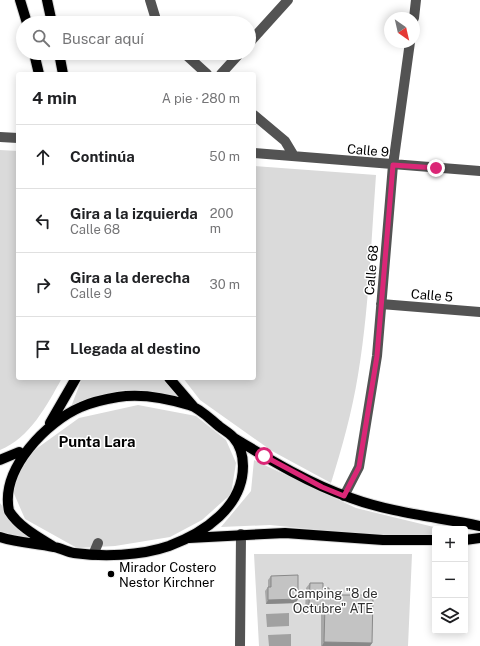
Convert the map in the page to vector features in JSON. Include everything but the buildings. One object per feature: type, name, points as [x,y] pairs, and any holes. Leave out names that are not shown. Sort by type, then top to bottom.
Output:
[{"type":"main road","points":[[20,0],[25,16]]},
{"type":"main road","points":[[46,0],[50,16]]},
{"type":"main road","points":[[36,60],[39,72]]},
{"type":"main road","points":[[60,60],[63,72]]},
{"type":"main road","points":[[49,424],[75,380]]},
{"type":"main road","points":[[171,380],[193,406],[233,437],[274,463],[322,487],[344,496],[388,508],[480,526]]},
{"type":"main road","points":[[54,547],[19,523],[4,500],[4,486],[9,471],[19,452],[49,424],[82,406],[119,397],[156,397],[193,406]]},
{"type":"main road","points":[[0,537],[17,542],[54,547],[71,552],[93,555],[152,550],[186,538],[212,522],[225,511],[238,491],[243,475],[243,459],[240,449],[233,437]]},
{"type":"main road","points":[[0,460],[19,452]]},
{"type":"main road","points":[[186,538],[241,534],[285,533],[383,540],[432,540]]},
{"type":"main road","points":[[468,540],[480,538]]},
{"type":"street","points":[[150,0],[155,16]]},
{"type":"street","points":[[256,35],[288,0]]},
{"type":"street","points":[[415,12],[416,0]]},
{"type":"street","name":"Calle 68","points":[[344,496],[359,467],[377,356],[393,165],[409,48]]},
{"type":"street","points":[[192,60],[205,72]]},
{"type":"street","points":[[223,72],[234,60]]},
{"type":"street","points":[[256,117],[285,141],[294,156]]},
{"type":"street","points":[[0,137],[16,138]]},
{"type":"street","name":"Calle 9","points":[[256,153],[480,171]]},
{"type":"street","name":"Calle 5","points":[[381,304],[480,312]]},
{"type":"street","points":[[240,646],[241,534]]},
{"type":"street","points":[[93,555],[98,543]]},
{"type":"green space","points":[[0,150],[16,151],[16,380],[61,380],[37,420],[11,445],[0,450]]},
{"type":"green space","points":[[256,166],[376,175],[362,350],[350,416],[331,483],[272,451],[200,400],[185,380],[256,380]]},
{"type":"green space","points":[[81,380],[165,380],[178,397],[123,390],[71,407]]},
{"type":"green space","points":[[138,405],[196,416],[226,440],[236,463],[231,494],[202,520],[170,537],[115,546],[77,548],[25,519],[12,489],[29,454],[79,418]]},
{"type":"green space","points":[[254,460],[356,508],[432,527],[432,535],[360,534],[270,525],[221,527],[251,491]]},
{"type":"green space","points":[[0,503],[16,525],[35,542],[0,531]]},
{"type":"green space","name":"Camping \"8 de Octubre\" ATE","points":[[254,554],[412,554],[408,646],[259,646]]},
{"type":"shaded area","points":[[289,613],[289,626],[267,627],[266,614]]},
{"type":"shaded area","points":[[291,634],[291,646],[269,646],[268,635]]},
{"type":"place","name":"Mirador Costero Nestor Kirchner","points":[[111,574]]},
{"type":"district","name":"Punta Lara","points":[[97,442]]},
{"type":"route","points":[[264,456],[274,463],[322,487],[344,496],[359,467],[377,356],[393,165],[436,168]]}]
